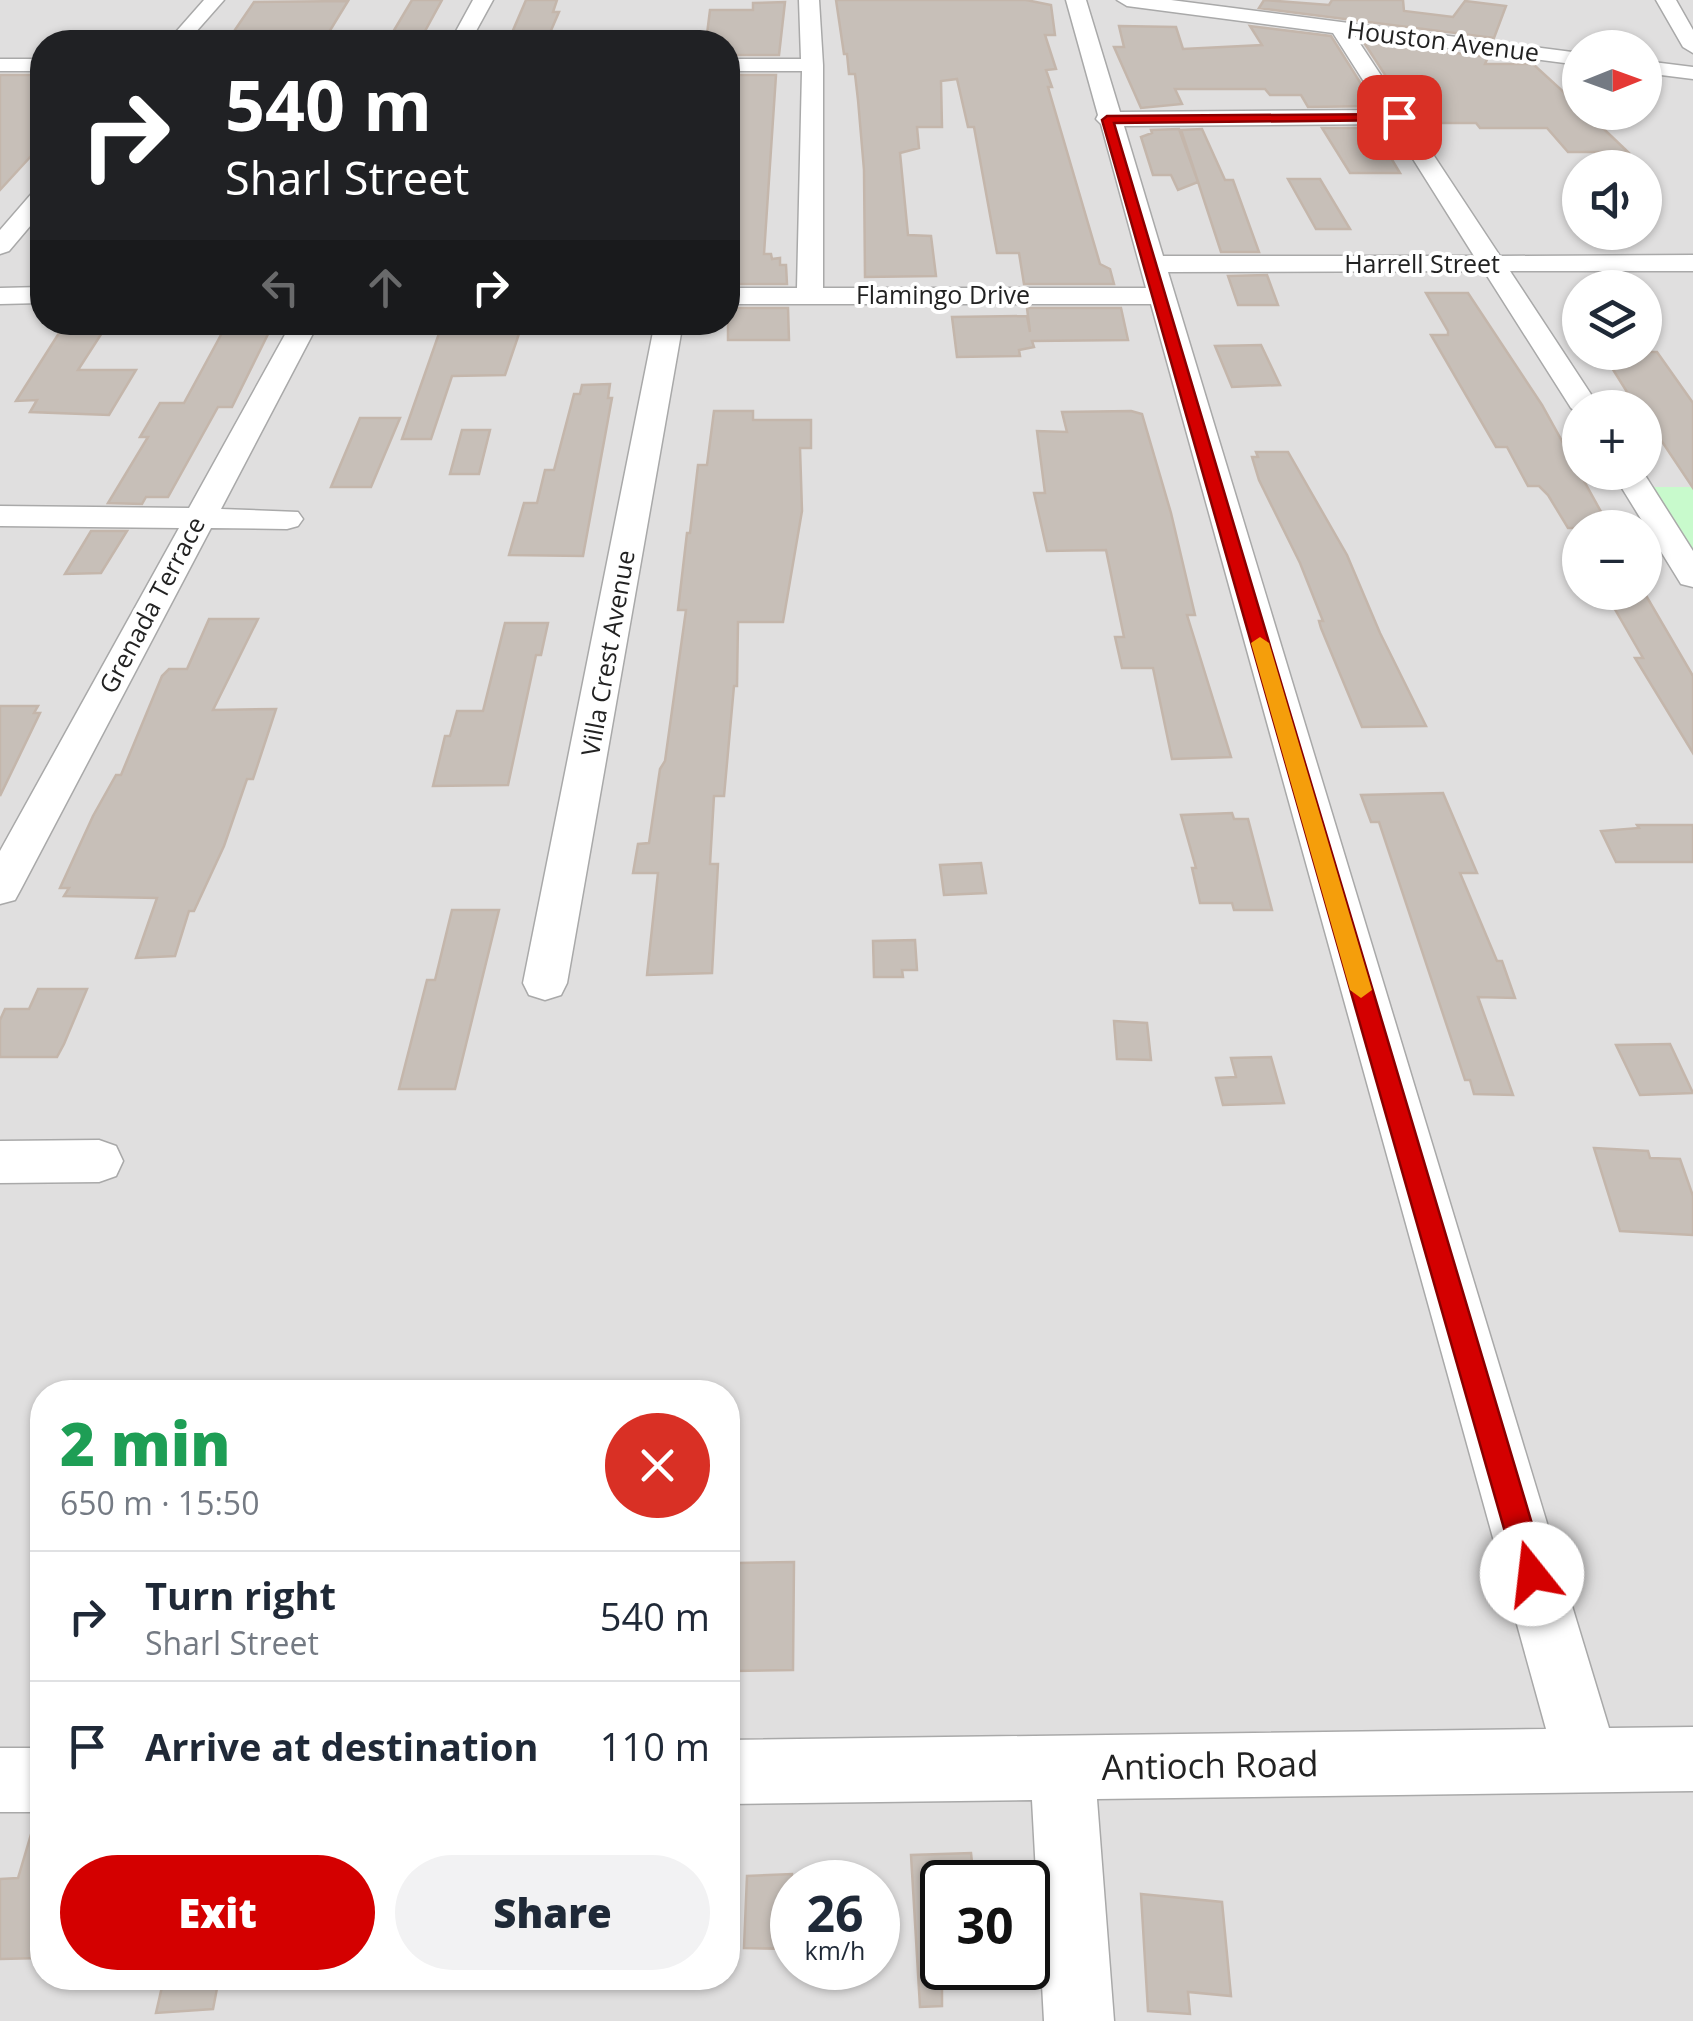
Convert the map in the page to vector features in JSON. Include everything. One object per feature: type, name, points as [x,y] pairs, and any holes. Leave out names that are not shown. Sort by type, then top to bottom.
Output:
[{"type":"street","points":[[188,30],[214,0]]},
{"type":"street","points":[[467,30],[483,0]]},
{"type":"street","points":[[809,0],[813,64],[810,295]]},
{"type":"street","points":[[1076,0],[1107,120],[1587,1762]]},
{"type":"street","name":"Houston Avenue","points":[[1128,0],[1232,7],[1339,27],[1426,28],[1562,55]]},
{"type":"street","points":[[1666,0],[1693,47]]},
{"type":"street","points":[[1339,27],[1575,390]]},
{"type":"street","points":[[740,64],[813,64]]},
{"type":"street","points":[[0,65],[30,65]]},
{"type":"street","points":[[1662,69],[1693,73]]},
{"type":"street","points":[[1107,120],[1399,117]]},
{"type":"street","points":[[0,246],[30,211]]},
{"type":"street","name":"Harrell Street","points":[[1154,280],[1495,264],[1693,263]]},
{"type":"street","name":"Flamingo Drive","points":[[740,296],[1154,280]]},
{"type":"street","points":[[0,296],[30,296]]},
{"type":"street","name":"Grenada Terrace","points":[[0,889],[299,335]]},
{"type":"street","name":"Villa Crest Avenue","points":[[546,984],[667,335]]},
{"type":"street","points":[[1638,490],[1693,577]]},
{"type":"street","points":[[0,516],[201,515],[286,519]]},
{"type":"street","points":[[0,1162],[99,1161]]},
{"type":"street","name":"Antioch Road","points":[[740,1772],[1693,1759]]},
{"type":"street","points":[[1062,1768],[1079,2021]]},
{"type":"street","points":[[0,1780],[30,1780]]},
{"type":"shaded area","points":[[0,0],[1693,0],[1693,2021],[0,2021]]},
{"type":"green space","points":[[1693,487],[1693,567],[1662,521],[1662,510],[1655,510],[1641,490]]},
{"type":"building","points":[[412,0],[442,0],[426,30],[394,30]]},
{"type":"building","points":[[526,0],[557,0],[553,12],[559,12],[551,30],[513,30]]},
{"type":"building","points":[[836,0],[1026,0],[1051,5],[1055,35],[1045,35],[1056,69],[1046,70],[1052,87],[1048,87],[1100,264],[1110,269],[1114,284],[1024,284],[1019,253],[997,253],[974,127],[968,127],[957,79],[941,81],[942,127],[917,127],[919,148],[900,153],[908,235],[931,236],[936,276],[865,277],[864,170],[858,100],[855,74],[849,74],[844,54]]},
{"type":"building","points":[[1264,0],[1329,5],[1332,0],[1403,0],[1404,11],[1453,17],[1465,1],[1506,6],[1494,38],[1259,8]]},
{"type":"building","points":[[348,1],[330,30],[235,30],[254,2]]},
{"type":"building","points":[[785,2],[779,55],[740,55],[740,30],[708,30],[710,10],[753,10],[753,3]]},
{"type":"building","points":[[1119,26],[1176,27],[1183,49],[1262,45],[1250,26],[1331,36],[1375,106],[1308,107],[1301,95],[1270,95],[1265,89],[1175,89],[1182,104],[1141,108],[1114,47],[1124,47]]},
{"type":"building","points":[[1363,41],[1488,57],[1485,64],[1533,64],[1562,91],[1562,130],[1605,130],[1626,150],[1566,150],[1547,128],[1480,128],[1476,123],[1438,123],[1426,107],[1406,107]]},
{"type":"building","points":[[0,75],[30,75],[30,157],[0,190]]},
{"type":"building","points":[[740,75],[776,75],[764,254],[780,258],[780,265],[786,265],[787,284],[740,284]]},
{"type":"building","points":[[1322,128],[1373,128],[1400,173],[1350,173]]},
{"type":"building","points":[[1179,129],[1198,182],[1178,190],[1171,175],[1153,175],[1141,137],[1152,133],[1151,130]]},
{"type":"building","points":[[1202,129],[1225,180],[1233,180],[1259,252],[1221,252],[1181,130]]},
{"type":"building","points":[[1288,179],[1320,179],[1350,229],[1316,229]]},
{"type":"building","points":[[1267,275],[1278,305],[1238,305],[1228,276]]},
{"type":"building","points":[[1426,293],[1468,293],[1562,441],[1562,490],[1589,490],[1600,510],[1562,510],[1562,518],[1539,486],[1528,486],[1507,447],[1496,447],[1431,335],[1448,335]]},
{"type":"building","points":[[740,308],[788,308],[789,340],[728,340],[728,335],[740,335]]},
{"type":"building","points":[[1027,308],[1121,308],[1128,340],[1032,341],[1034,347],[1019,350],[1020,356],[957,357],[952,317],[1027,316],[1030,332]]},
{"type":"building","points":[[58,335],[101,335],[78,370],[136,370],[109,415],[30,412],[37,400],[16,401]]},
{"type":"building","points":[[221,335],[268,335],[232,407],[218,407],[168,497],[146,497],[142,504],[108,503],[148,437],[140,437],[160,403],[184,403]]},
{"type":"building","points":[[438,335],[519,335],[505,375],[452,376],[431,439],[402,439]]},
{"type":"building","points":[[1261,345],[1280,385],[1232,387],[1215,346]]},
{"type":"building","points":[[1662,359],[1693,403],[1693,488],[1662,442],[1662,390],[1626,390],[1613,370],[1662,370]]},
{"type":"building","points":[[610,384],[608,398],[612,398],[583,556],[509,555],[524,503],[537,503],[545,470],[554,470],[574,394],[580,394],[582,385]]},
{"type":"building","points":[[714,411],[753,411],[753,420],[811,420],[811,448],[800,448],[802,511],[783,622],[738,622],[737,686],[724,796],[714,796],[710,864],[718,864],[712,973],[647,975],[658,873],[633,873],[638,844],[649,843],[660,769],[665,761],[686,610],[678,610],[687,533],[698,465],[707,465]]},
{"type":"building","points":[[1062,412],[1142,414],[1171,513],[1195,615],[1187,615],[1231,757],[1172,759],[1153,668],[1122,668],[1115,637],[1124,637],[1106,550],[1047,551],[1034,493],[1045,493],[1037,431],[1067,432]]},
{"type":"building","points":[[360,418],[400,418],[371,487],[331,487]]},
{"type":"building","points":[[462,430],[490,430],[479,474],[450,474]]},
{"type":"building","points":[[1256,452],[1288,452],[1347,555],[1426,726],[1362,727],[1321,628],[1319,621],[1323,621],[1300,563],[1259,480],[1252,457],[1258,457]]},
{"type":"building","points":[[91,531],[127,531],[101,573],[65,574]]},
{"type":"building","points":[[1615,610],[1654,610],[1693,676],[1693,753],[1635,658],[1643,658]]},
{"type":"building","points":[[209,619],[258,619],[213,710],[276,709],[253,779],[247,779],[224,846],[194,911],[189,911],[175,956],[136,958],[157,898],[64,896],[69,888],[60,888],[93,816],[116,775],[121,775],[162,676],[169,669],[187,669]]},
{"type":"building","points":[[505,623],[548,623],[541,655],[536,655],[508,785],[433,786],[445,736],[450,736],[457,711],[483,711]]},
{"type":"building","points":[[0,706],[38,706],[34,713],[40,713],[0,796]]},
{"type":"building","points":[[1443,793],[1477,873],[1460,873],[1497,961],[1502,961],[1515,998],[1478,997],[1513,1095],[1474,1094],[1470,1080],[1465,1080],[1379,822],[1371,822],[1361,795]]},
{"type":"building","points":[[1232,813],[1234,819],[1248,819],[1272,910],[1234,910],[1232,903],[1200,903],[1192,868],[1196,868],[1181,815]]},
{"type":"building","points":[[1637,825],[1693,825],[1693,862],[1616,862],[1601,831],[1639,828]]},
{"type":"building","points":[[981,863],[986,893],[944,895],[940,865]]},
{"type":"building","points":[[452,910],[499,910],[455,1089],[399,1089],[427,980],[435,980]]},
{"type":"building","points":[[915,940],[917,970],[902,970],[903,977],[874,977],[873,941]]},
{"type":"building","points":[[38,989],[87,989],[57,1057],[0,1057],[0,1020],[5,1009],[29,1009]]},
{"type":"building","points":[[1114,1021],[1147,1023],[1151,1060],[1117,1059]]},
{"type":"building","points":[[1670,1044],[1693,1093],[1640,1095],[1616,1045]]},
{"type":"building","points":[[1271,1057],[1284,1103],[1223,1105],[1216,1078],[1236,1077],[1231,1058]]},
{"type":"building","points":[[1594,1148],[1648,1151],[1650,1158],[1680,1159],[1693,1196],[1693,1235],[1620,1231]]},
{"type":"building","points":[[794,1562],[793,1670],[740,1671],[740,1563]]},
{"type":"building","points":[[30,1838],[30,1958],[0,1959],[0,1879],[18,1878]]},
{"type":"building","points":[[971,1853],[972,1860],[920,1860],[920,1990],[942,1990],[942,2006],[920,2007],[911,1855]]},
{"type":"building","points":[[770,1875],[770,1949],[744,1948],[747,1876]]},
{"type":"building","points":[[1141,1894],[1222,1902],[1231,1996],[1188,1992],[1190,2014],[1148,2011]]},
{"type":"building","points":[[161,1990],[217,1990],[213,2009],[156,2013]]},
{"type":"slow traffic","points":[[1260,643],[1361,990]]},
{"type":"route","points":[[1399,117],[1107,120],[1532,1574]]}]
